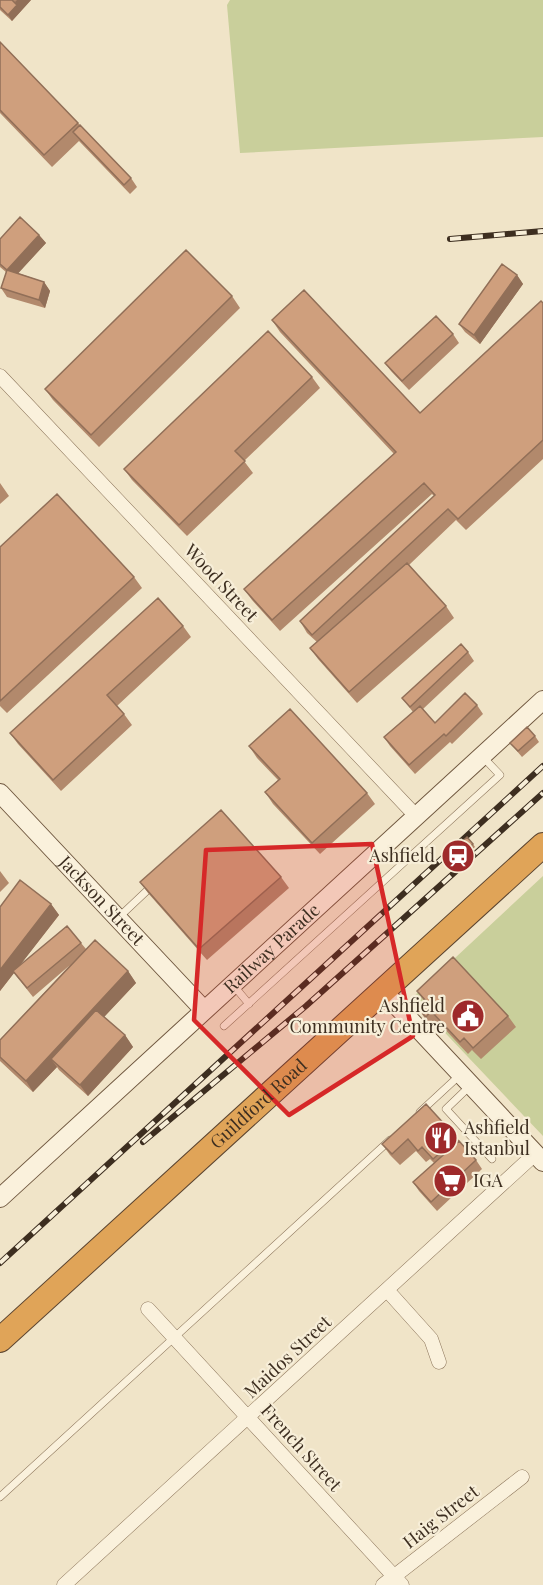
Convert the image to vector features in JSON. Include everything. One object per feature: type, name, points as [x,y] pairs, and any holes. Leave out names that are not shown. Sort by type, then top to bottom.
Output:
[{"type":"highway","name":"Guildford Road","points":[[0,1340],[543,845]]},
{"type":"street","name":"Wood Street","points":[[0,375],[416,816]]},
{"type":"street","name":"Railway Parade","points":[[1,1195],[543,700]]},
{"type":"street","name":"Jackson Street","points":[[0,793],[204,1010]]},
{"type":"street","points":[[383,991],[466,1080],[540,1154]]},
{"type":"street","name":"Maidos Street","points":[[64,1585],[387,1290],[540,1154]]},
{"type":"street","points":[[387,1290],[431,1339],[439,1362]]},
{"type":"street","name":"French Street","points":[[148,1309],[249,1417],[393,1582]]},
{"type":"street","name":"Haig Street","points":[[393,1582],[522,1477]]},
{"type":"lane","points":[[224,1026],[500,775],[482,756]]},
{"type":"lane","points":[[118,918],[159,880]]},
{"type":"lane","points":[[233,984],[249,1004]]},
{"type":"lane","points":[[417,1114],[466,1080]]},
{"type":"lane","points":[[466,1080],[446,1109],[492,1159]]},
{"type":"lane","points":[[0,1497],[400,1130]]},
{"type":"highlighted area","points":[[372,844],[413,1036],[289,1115],[194,1020],[206,850]]},
{"type":"green space","points":[[230,0],[543,0],[543,137],[240,153],[227,5]]},
{"type":"green space","points":[[543,876],[543,1136],[412,998]]},
{"type":"building","points":[[0,0],[12,0],[17,5],[8,15],[0,7]]},
{"type":"building","points":[[0,42],[78,123],[44,155],[0,110]]},
{"type":"building","points":[[80,125],[131,178],[124,185],[73,132]]},
{"type":"building","points":[[20,217],[39,235],[7,270],[0,264],[0,239]]},
{"type":"building","points":[[186,250],[232,296],[91,435],[45,389]]},
{"type":"building","points":[[502,264],[517,275],[474,335],[459,324]]},
{"type":"building","points":[[7,270],[44,282],[39,300],[1,288]]},
{"type":"building","points":[[304,290],[420,413],[541,301],[543,303],[543,440],[458,519],[448,509],[312,635],[300,621],[435,495],[424,483],[272,620],[244,589],[396,452],[272,320]]},
{"type":"building","points":[[436,316],[453,334],[402,381],[385,363]]},
{"type":"building","points":[[268,331],[312,377],[235,451],[245,461],[179,525],[124,469]]},
{"type":"building","points":[[57,494],[134,577],[0,701],[0,547]]},
{"type":"building","points":[[407,563],[446,606],[349,692],[310,648]]},
{"type":"building","points":[[158,598],[183,626],[107,695],[124,714],[53,780],[10,733]]},
{"type":"building","points":[[461,644],[468,652],[410,707],[402,698]]},
{"type":"building","points":[[465,693],[477,705],[446,736],[444,734],[409,765],[384,737],[420,706],[435,723]]},
{"type":"building","points":[[290,709],[367,793],[312,843],[265,792],[280,779],[249,746]]},
{"type":"building","points":[[527,727],[535,736],[518,751],[510,743]]},
{"type":"building","points":[[221,810],[281,877],[199,949],[140,882]]},
{"type":"building","points":[[467,837],[473,844],[459,856],[453,850]]},
{"type":"building","points":[[20,880],[51,904],[0,970],[0,907]]},
{"type":"building","points":[[67,926],[81,943],[27,988],[13,971]]},
{"type":"building","points":[[95,940],[128,971],[26,1081],[0,1057],[0,1040]]},
{"type":"building","name":"Ashfield Community Centre","points":[[453,957],[508,1016],[473,1048],[464,1038],[460,1042],[431,1011],[426,1017],[418,1008],[426,1001],[417,991]]},
{"type":"building","points":[[96,1010],[125,1035],[80,1085],[51,1059]]},
{"type":"building","points":[[426,1104],[457,1138],[433,1159],[422,1147],[418,1151],[408,1139],[392,1154],[382,1144]]},
{"type":"building","points":[[459,1141],[476,1160],[431,1202],[413,1182]]},
{"type":"railway","points":[[450,239],[543,231]]},
{"type":"railway","points":[[0,1263],[543,766]]},
{"type":"railway","points":[[143,1142],[306,1006],[543,793]]},
{"type":"place","name":"Ashfield","points":[[458,856]]},
{"type":"place","name":"Ashfield Community Centre","points":[[468,1016]]},
{"type":"place","name":"Ashfield Istanbul","points":[[441,1138]]},
{"type":"place","name":"IGA","points":[[450,1181]]}]
